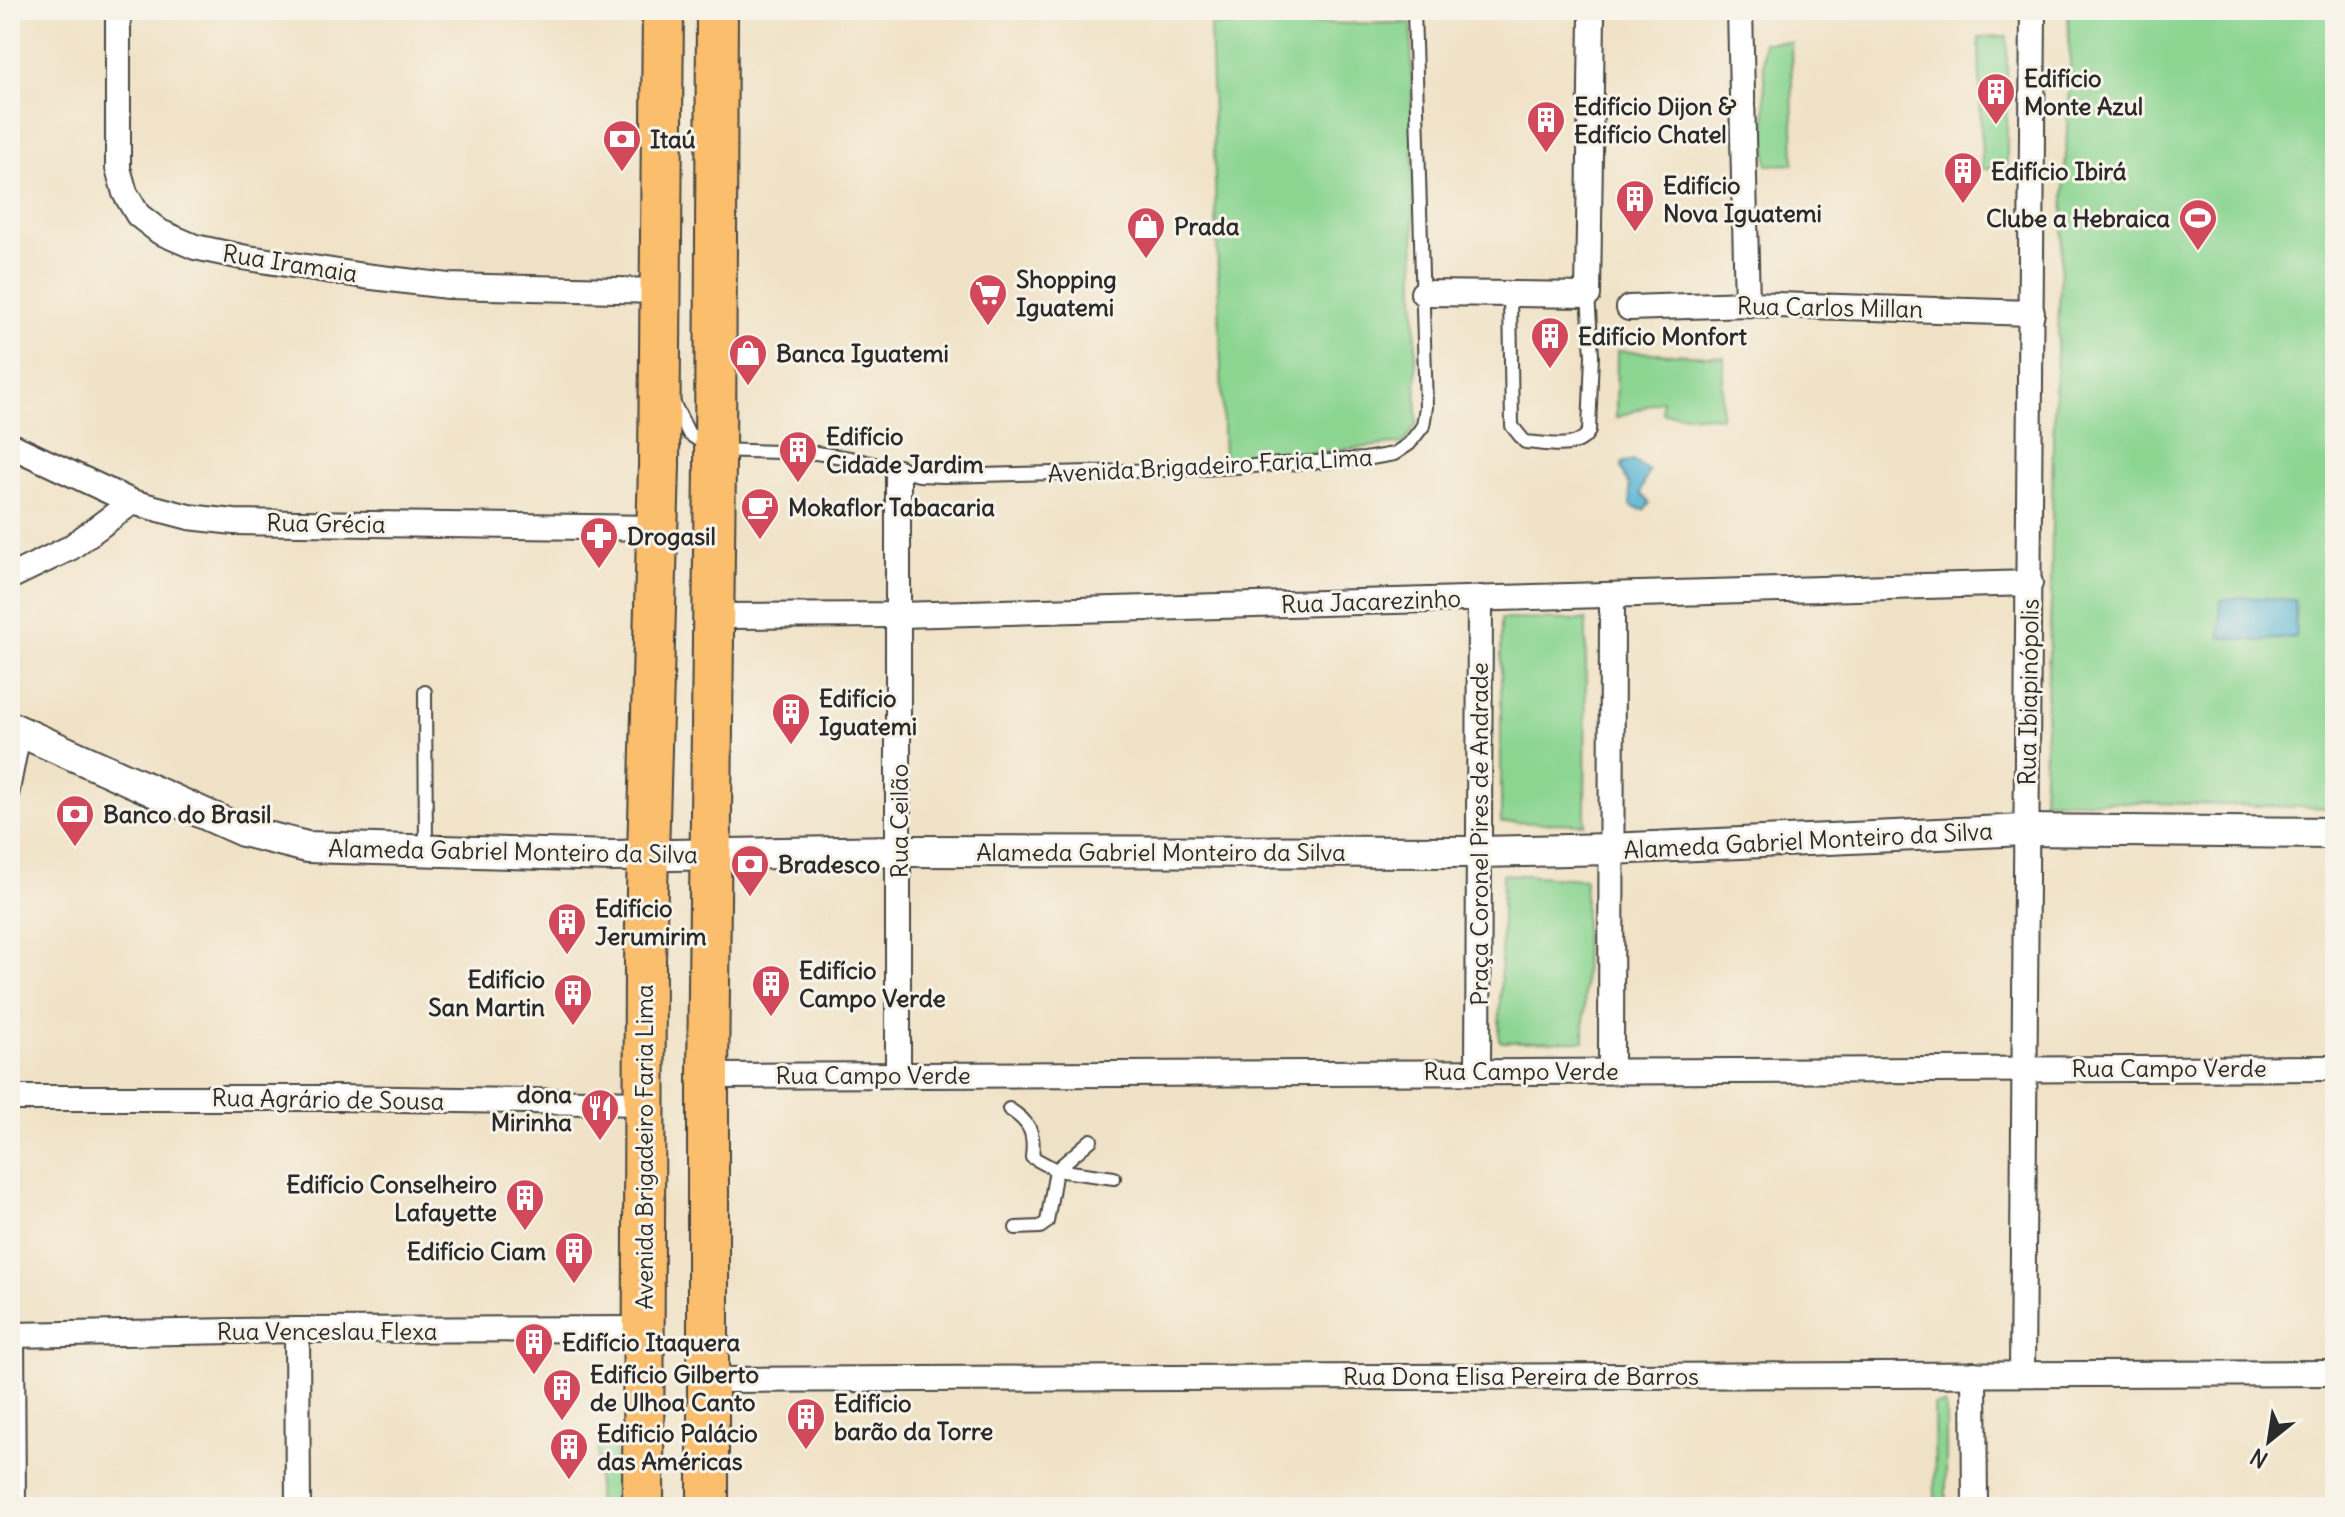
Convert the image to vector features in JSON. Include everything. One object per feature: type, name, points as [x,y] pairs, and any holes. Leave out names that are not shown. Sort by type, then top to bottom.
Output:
[{"type":"highway","name":"Avenida Brigadeiro Faria Lima","points":[[643,1507],[645,961],[657,528],[663,10]]},
{"type":"highway","points":[[708,1507],[708,1028],[717,10]]},
{"type":"highway","points":[[645,961],[667,962],[693,975],[697,985],[697,1014],[708,1028]]},
{"type":"street","name":"Rua Iramaia","points":[[118,10],[118,168],[125,193],[138,215],[160,232],[195,247],[242,257],[448,286],[660,291]]},
{"type":"street","points":[[1740,10],[1747,304]]},
{"type":"street","name":"Rua Ibiapinópolis","points":[[2022,1373],[2033,10]]},
{"type":"street","points":[[1423,293],[1588,295],[1592,16]]},
{"type":"street","name":"Rua Carlos Millan","points":[[1629,308],[1747,304],[2032,313]]},
{"type":"street","name":"Rua Grécia","points":[[10,445],[132,502],[189,517],[234,522],[657,528]]},
{"type":"street","name":"Rua Ceilão","points":[[898,472],[898,1075]]},
{"type":"street","points":[[10,577],[70,548],[132,502]]},
{"type":"street","name":"Rua Jacarezinho","points":[[713,616],[899,615],[2030,583]]},
{"type":"street","points":[[1611,1070],[1612,595]]},
{"type":"street","name":"Praça Coronel Pires de Andrade","points":[[1478,1071],[1480,598]]},
{"type":"street","name":"Alameda Gabriel Monteiro da Silva","points":[[17,730],[243,831],[307,847],[648,855],[899,851],[1480,852],[2025,830],[2335,833]]},
{"type":"street","name":"Rua Campo Verde","points":[[708,1076],[2335,1068]]},
{"type":"street","name":"Rua Agrário de Sousa","points":[[10,1098],[339,1098],[646,1103]]},
{"type":"street","name":"Rua Venceslau Flexa","points":[[11,1335],[643,1329]]},
{"type":"street","points":[[297,1330],[298,1507]]},
{"type":"street","points":[[11,1335],[13,1507]]},
{"type":"street","name":"Rua Dona Elisa Pereira de Barros","points":[[707,1380],[2335,1373]]},
{"type":"street","points":[[1974,1374],[1975,1507]]},
{"type":"lane","name":"Avenida Brigadeiro Faria Lima","points":[[660,355],[678,417],[689,434],[714,450],[816,453],[850,458],[898,472],[944,476],[1202,469],[1365,459],[1394,454],[1409,444],[1423,426],[1425,417],[1414,10]]},
{"type":"lane","points":[[1510,296],[1512,426],[1525,442],[1576,444],[1584,440],[1589,431],[1592,355],[1588,295]]},
{"type":"lane","points":[[425,692],[426,851]]},
{"type":"lane","points":[[10,806],[17,730]]},
{"type":"lane","points":[[1009,1109],[1030,1125],[1034,1140],[1032,1157],[1056,1170],[1114,1178]]},
{"type":"lane","points":[[1016,1228],[1040,1227],[1047,1222],[1056,1170],[1091,1140]]},
{"type":"green space","name":"Clube a Hebraica","points":[[2068,10],[2335,10],[2335,808],[2043,800],[2051,602],[2053,441],[2070,64]]},
{"type":"green space","points":[[1411,23],[1417,423],[1404,443],[1224,462],[1210,25]]},
{"type":"green space","points":[[2007,36],[2007,168],[1982,169],[1979,37]]},
{"type":"green space","points":[[1763,42],[1791,42],[1794,164],[1767,165]]},
{"type":"green space","points":[[1617,351],[1724,357],[1721,417],[1662,413],[1662,400],[1616,418]]},
{"type":"green space","points":[[1501,619],[1586,620],[1585,824],[1501,822]]},
{"type":"green space","points":[[1503,874],[1585,879],[1584,1041],[1499,1040]]},
{"type":"green space","points":[[1934,1405],[1946,1405],[1946,1502],[1935,1502]]},
{"type":"green space","points":[[598,1445],[615,1445],[615,1507],[597,1507]]},
{"type":"water","points":[[1633,461],[1649,471],[1640,493],[1650,503],[1644,510],[1631,505],[1629,485],[1621,468],[1623,462]]},
{"type":"water","points":[[2242,597],[2295,600],[2296,637],[2257,641],[2220,637],[2221,600]]},
{"type":"place","name":"Edifício Monte Azul","points":[[1996,126]]},
{"type":"place","name":"Edifício Dijon & Edifício Chatel","points":[[1546,154]]},
{"type":"place","name":"Itaú","points":[[622,173]]},
{"type":"place","name":"Edifício Ibirá","points":[[1963,205]]},
{"type":"place","name":"Edifício Nova Iguatemi","points":[[1635,233]]},
{"type":"place","name":"Clube a Hebraica","points":[[2198,252]]},
{"type":"place","name":"Prada","points":[[1146,260]]},
{"type":"place","name":"Shopping Iguatemi","points":[[988,327]]},
{"type":"place","name":"Edifício Monfort","points":[[1550,370]]},
{"type":"place","name":"Banca Iguatemi","points":[[748,387]]},
{"type":"place","name":"Edifício Cidade Jardim","points":[[798,484]]},
{"type":"place","name":"Mokaflor Tabacaria","points":[[760,541]]},
{"type":"place","name":"Drogasil","points":[[599,570]]},
{"type":"place","name":"Edifício Iguatemi","points":[[791,746]]},
{"type":"place","name":"Banco do Brasil","points":[[75,848]]},
{"type":"place","name":"Bradesco","points":[[750,898]]},
{"type":"place","name":"Edifício Jerumirim","points":[[567,956]]},
{"type":"place","name":"Edifício Campo Verde","points":[[771,1018]]},
{"type":"place","name":"Edifício San Martin","points":[[573,1027]]},
{"type":"place","name":"dona Mirinha","points":[[600,1142]]},
{"type":"place","name":"Edifício Conselheiro Lafayette","points":[[525,1232]]},
{"type":"place","name":"Edifício Ciam","points":[[574,1285]]},
{"type":"place","name":"Edifício Itaquera","points":[[534,1376]]},
{"type":"place","name":"Edifício Gilberto de Ulhoa Canto","points":[[562,1422]]},
{"type":"place","name":"Edifício barão da Torre","points":[[806,1451]]},
{"type":"place","name":"Edificio Palácio das Américas","points":[[569,1481]]}]
